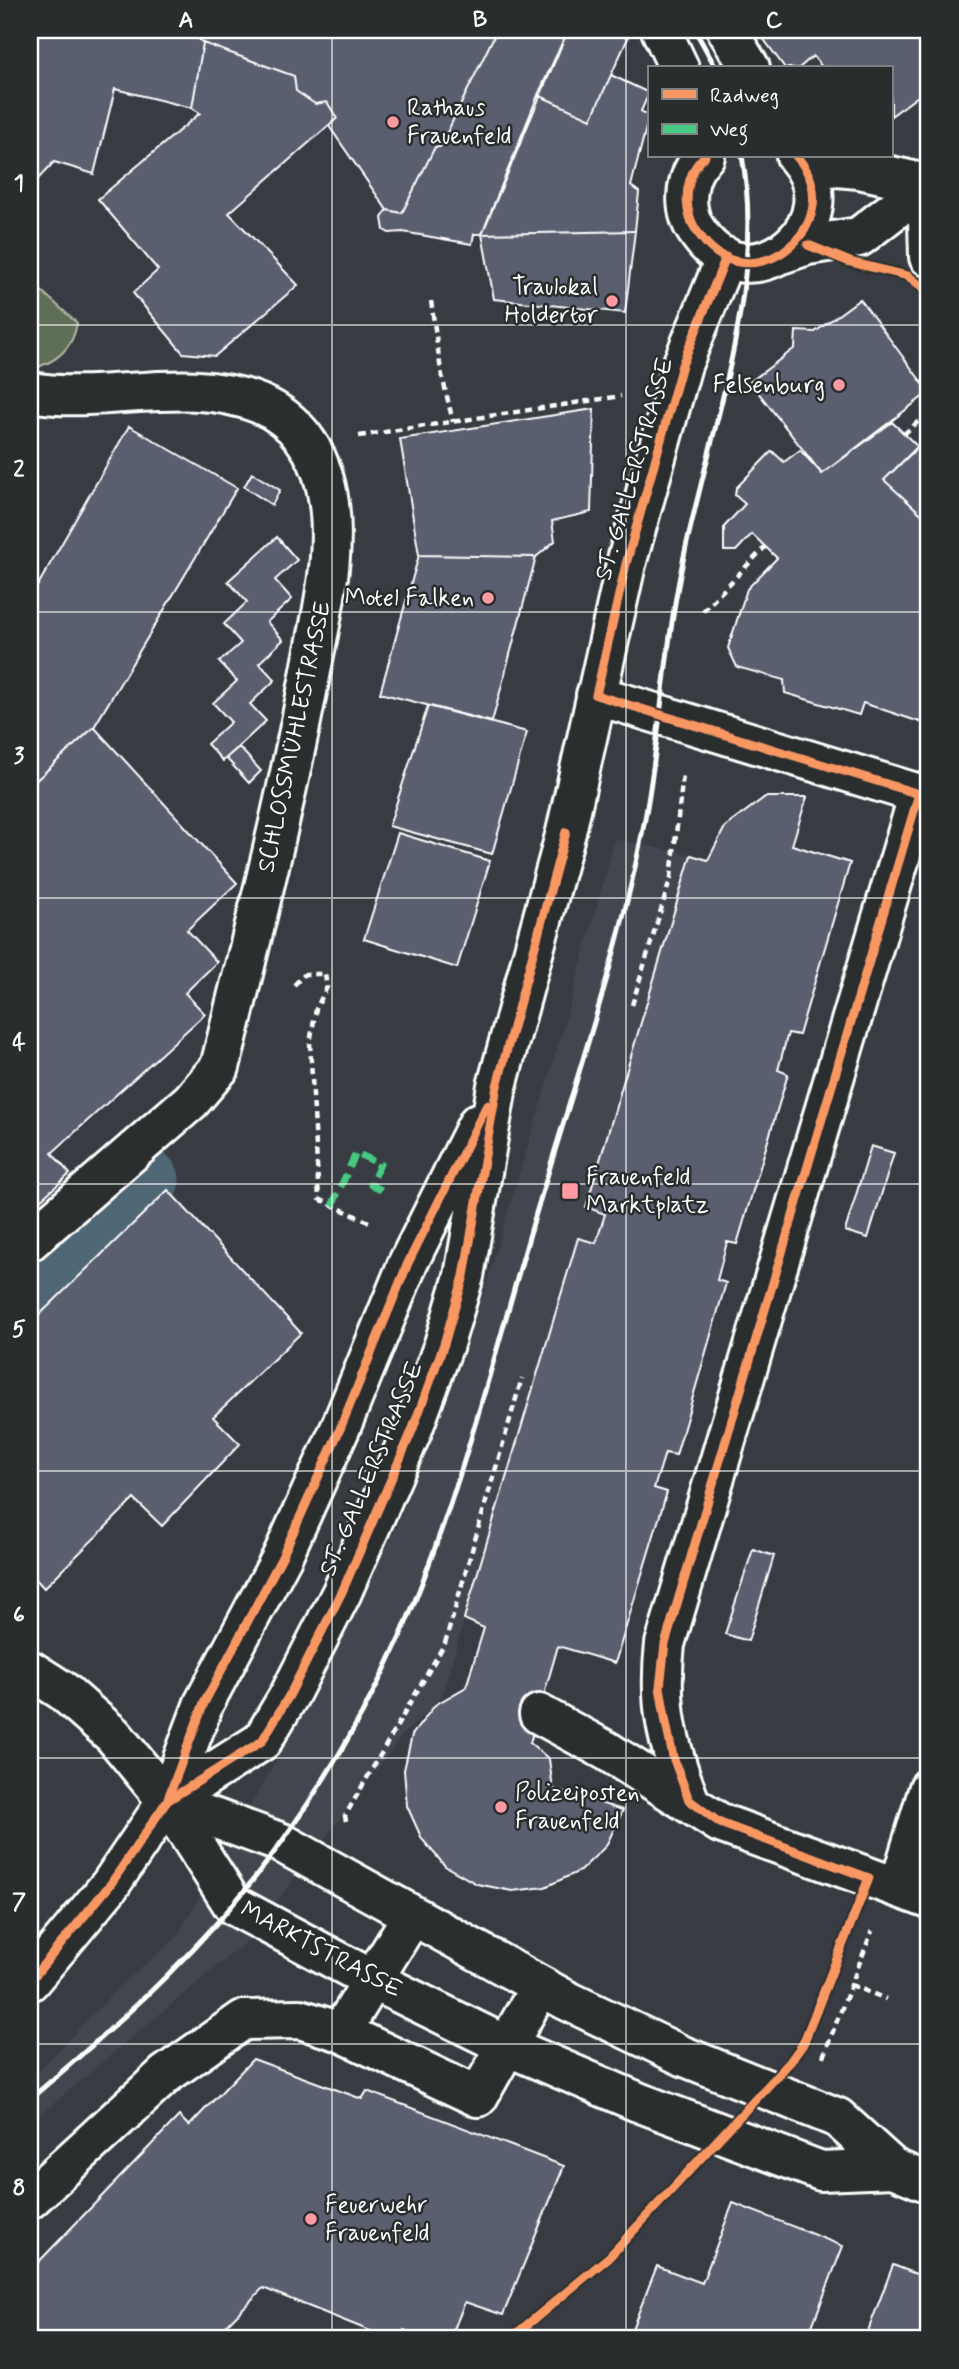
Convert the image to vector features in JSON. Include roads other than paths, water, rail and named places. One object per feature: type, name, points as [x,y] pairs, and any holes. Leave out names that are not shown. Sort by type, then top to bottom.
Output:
[{"type":"main road","points":[[661,30],[678,66]]},
{"type":"main road","points":[[727,30],[749,66]]},
{"type":"main road","points":[[701,158],[690,178],[688,213],[695,231],[709,246],[726,257],[746,262],[765,261],[808,245],[859,237],[928,183]]},
{"type":"main road","points":[[781,254],[796,243],[807,228],[814,207],[812,185],[800,160]]},
{"type":"main road","points":[[800,160],[928,183]]},
{"type":"main road","points":[[928,183],[929,257]]},
{"type":"main road","name":"ST. GALLERSTRASSE","points":[[167,1801],[262,1741],[290,1694],[342,1592],[412,1432],[444,1345],[464,1276],[497,1086],[566,832],[626,564],[682,365],[726,257]]},
{"type":"main road","name":"SCHLOSSMÜHLESTRASSE","points":[[30,392],[50,396],[173,391],[228,394],[262,405],[289,421],[310,444],[326,487],[332,538],[290,778],[220,1067],[191,1101],[30,1241]]},
{"type":"main road","points":[[596,695],[919,794],[665,1644],[660,1687],[673,1757],[689,1800]]},
{"type":"main road","name":"ST. GALLERSTRASSE","points":[[30,1982],[110,1885],[167,1801],[204,1703],[282,1557],[340,1429],[408,1263],[497,1086]]},
{"type":"main road","points":[[30,1670],[63,1691],[113,1735],[167,1801]]},
{"type":"main road","points":[[539,1714],[689,1800],[720,1823],[906,1890],[929,1788]]},
{"type":"main road","name":"MARKTSTRASSE","points":[[167,1801],[282,1843],[540,1987],[683,2056],[804,2102],[838,2118],[893,2168],[929,2183]]},
{"type":"main road","name":"MARKTSTRASSE","points":[[167,1801],[233,1905],[373,1980],[507,2046],[638,2102],[821,2171],[893,2168]]},
{"type":"main road","points":[[341,2032],[412,1916]]},
{"type":"main road","points":[[30,2199],[166,2074],[243,2020],[300,2019],[341,2032],[478,2097],[540,1987]]},
{"type":"waterway","points":[[30,1289],[149,1180]]},
{"type":"railway","points":[[695,30],[715,66]]},
{"type":"railway","points":[[30,2099],[165,1978],[227,1912],[283,1840],[316,1792],[375,1690],[400,1637],[440,1535],[593,1026],[643,829],[678,586],[740,316],[748,208],[742,158]]},
{"type":"place","name":"Rathaus Frauenfeld","points":[[393,122]]},
{"type":"place","name":"Traulokal Holdertor","points":[[612,301]]},
{"type":"place","name":"Felsenburg","points":[[839,385]]},
{"type":"place","name":"Motel Falken","points":[[488,598]]},
{"type":"place","name":"Frauenfeld Marktplatz","points":[[570,1191]]},
{"type":"place","name":"Polizeiposten Frauenfeld","points":[[501,1807]]},
{"type":"place","name":"Feuerwehr Frauenfeld","points":[[311,2219]]}]
